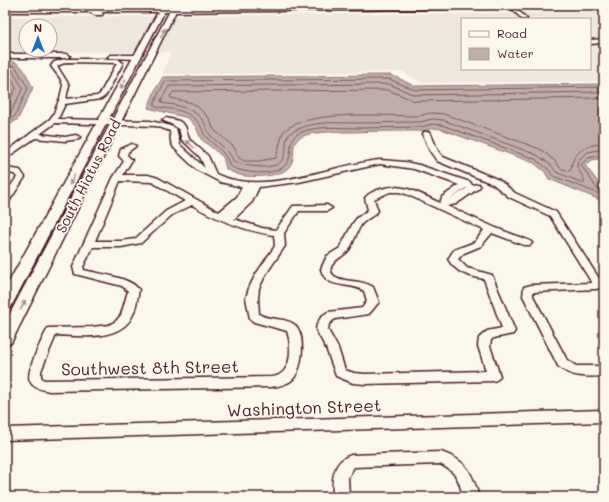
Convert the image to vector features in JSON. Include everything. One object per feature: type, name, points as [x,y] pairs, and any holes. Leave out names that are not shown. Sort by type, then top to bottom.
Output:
[{"type":"highway","points":[[5,9],[512,7],[601,5]]},
{"type":"highway","points":[[512,7],[604,9]]},
{"type":"highway","points":[[5,13],[97,13],[163,9]]},
{"type":"main road","name":"South Hiatus Road","points":[[5,339],[111,119],[138,56],[163,9]]},
{"type":"main road","name":"South Hiatus Road","points":[[5,303],[111,119],[149,57],[174,9]]},
{"type":"main road","points":[[146,41],[149,43],[145,54],[149,57]]},
{"type":"main road","points":[[138,56],[143,60],[137,71],[138,76]]},
{"type":"street","points":[[512,7],[524,18]]},
{"type":"street","points":[[591,42],[604,42]]},
{"type":"street","points":[[5,56],[138,56]]},
{"type":"street","points":[[5,157],[54,119],[66,88],[66,84],[54,66],[56,63],[67,60],[118,61],[120,63],[103,95],[99,98],[61,102]]},
{"type":"street","points":[[54,119],[158,118],[176,123],[182,128],[186,140],[204,156],[212,174]]},
{"type":"street","points":[[111,119],[152,123],[168,127],[173,130],[175,144],[180,151],[199,169],[228,182],[251,185],[310,177],[374,162],[392,162],[420,167],[469,186]]},
{"type":"street","points":[[427,134],[434,151],[440,159],[501,185],[517,198],[541,207],[553,214],[597,283],[596,286],[589,287],[531,288],[528,292],[562,362],[566,367],[579,372],[604,372]]},
{"type":"street","points":[[33,136],[65,139],[76,137]]},
{"type":"street","points":[[132,146],[124,151],[124,156],[128,160],[117,178],[89,244],[121,244],[138,241],[169,213],[191,202]]},
{"type":"street","points":[[5,170],[17,172],[21,177],[5,201]]},
{"type":"street","points":[[442,205],[453,202],[469,186],[482,177]]},
{"type":"street","points":[[117,178],[148,178],[155,180],[191,202],[223,218],[247,228],[279,233],[296,208],[327,208]]},
{"type":"street","points":[[223,218],[236,213],[252,195],[251,185]]},
{"type":"street","points":[[491,228],[478,243],[459,251],[453,259],[456,266],[463,270],[488,277],[509,331],[491,334],[485,338],[484,346],[494,376],[364,379],[353,378],[340,373],[332,348],[322,330],[326,319],[332,315],[360,312],[368,309],[372,304],[369,289],[358,284],[333,280],[328,276],[326,269],[331,258],[344,250],[360,220],[373,211],[369,198],[383,191],[403,190],[442,205],[527,243]]},
{"type":"street","name":"Southwest 8th Street","points":[[89,244],[78,268],[79,272],[126,284],[134,290],[126,317],[119,325],[104,331],[52,331],[35,371],[35,379],[40,384],[49,386],[268,382],[282,380],[288,376],[294,365],[295,337],[292,328],[283,324],[258,319],[254,316],[252,298],[254,288],[280,246],[279,233]]},
{"type":"street","name":"Washington Street","points":[[5,434],[604,416]]},
{"type":"street","points":[[341,497],[339,476],[343,467],[351,460],[426,458],[441,458],[454,464],[464,472],[471,497]]},
{"type":"shaded area","points":[[604,12],[604,39],[595,39],[604,47],[604,81],[421,83],[403,72],[162,74],[171,52],[58,52],[58,18],[18,18],[18,52],[5,52],[5,17]]},
{"type":"water","points":[[5,61],[11,61],[20,65],[33,88],[18,119],[5,128]]},
{"type":"water","points":[[390,75],[415,86],[604,84],[604,158],[592,160],[585,165],[604,190],[604,206],[598,199],[549,179],[545,172],[534,163],[441,129],[433,128],[422,131],[329,132],[306,135],[296,141],[294,145],[292,162],[285,170],[280,173],[266,176],[240,175],[226,169],[223,157],[201,139],[196,127],[188,118],[148,108],[155,90],[163,77]]}]
